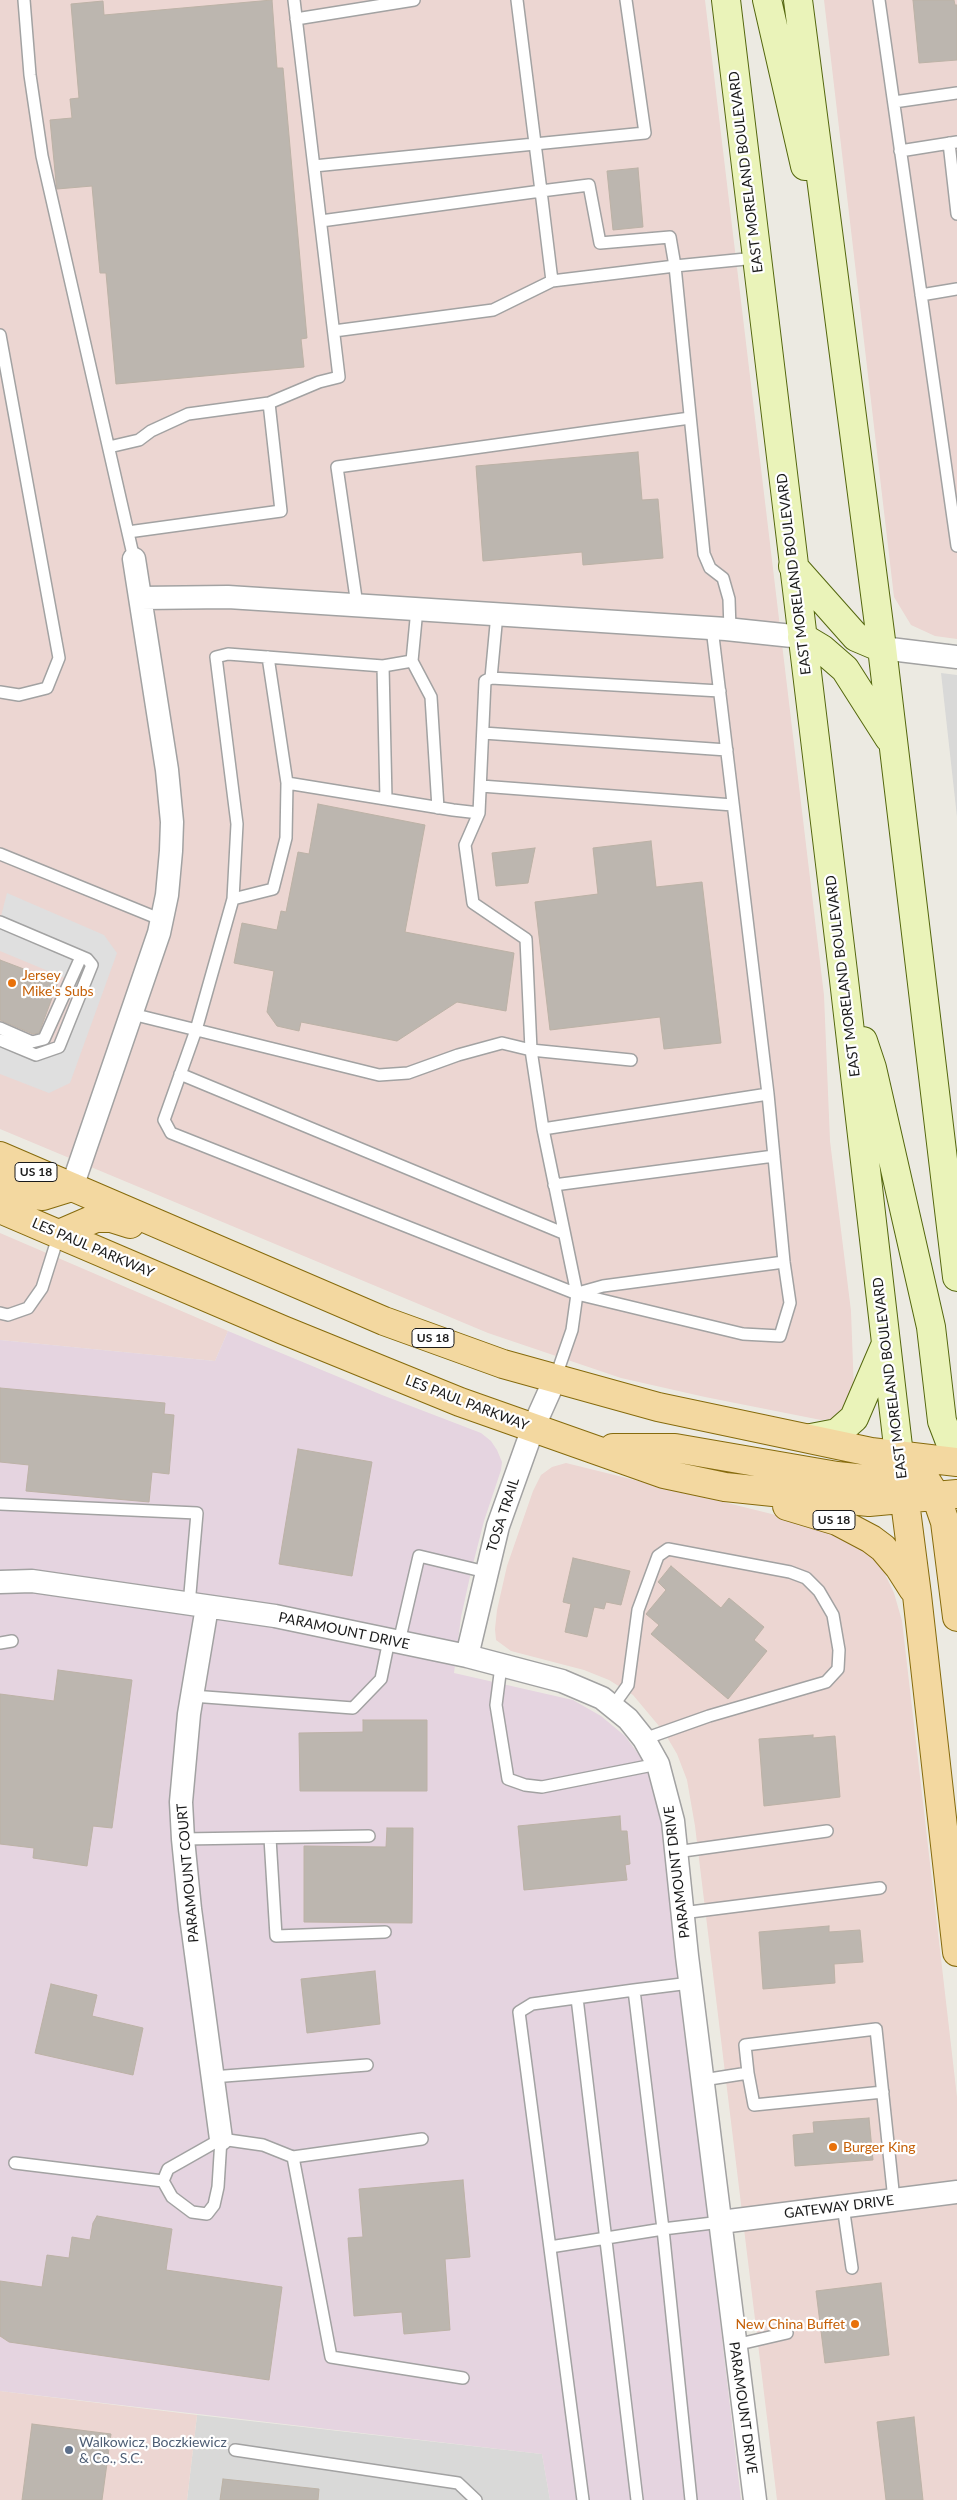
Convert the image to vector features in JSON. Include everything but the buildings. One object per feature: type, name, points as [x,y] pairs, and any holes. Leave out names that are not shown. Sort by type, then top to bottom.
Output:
[{"type":"main road","name":"EAST MORELAND BOULEVARD","points":[[726,0],[844,980],[885,1344],[921,1484],[917,1595],[957,1952]]},
{"type":"main road","points":[[767,0],[807,174],[830,244]]},
{"type":"main road","points":[[798,0],[882,648],[957,1278]]},
{"type":"main road","points":[[793,566],[856,637],[882,648]]},
{"type":"main road","points":[[802,636],[822,648],[845,669],[893,746]]},
{"type":"main road","points":[[844,980],[872,1068],[931,1327],[942,1421],[957,1461]]},
{"type":"main road","name":"LES PAUL PARKWAY","points":[[0,1156],[394,1324],[503,1364],[658,1406],[871,1452],[921,1484]]},
{"type":"main road","points":[[0,1184],[25,1194],[43,1196],[72,1187]]},
{"type":"main road","name":"LES PAUL PARKWAY","points":[[0,1209],[301,1338],[460,1402],[664,1474],[725,1487],[869,1502],[921,1484],[957,1461]]},
{"type":"main road","points":[[59,1234],[96,1218],[111,1218],[137,1226],[264,1283],[311,1289]]},
{"type":"main road","points":[[811,1438],[837,1433],[854,1418],[885,1344]]},
{"type":"main road","points":[[594,1448],[675,1448],[837,1476],[921,1484],[957,1474]]},
{"type":"main road","points":[[921,1484],[946,1530],[957,1617]]},
{"type":"main road","name":"US 18","points":[[725,1487],[837,1521],[865,1535],[883,1548],[900,1567],[917,1595]]},
{"type":"street","points":[[72,1187],[148,972],[162,920],[170,860],[172,822],[167,770],[153,692],[134,559]]},
{"type":"street","points":[[141,598],[228,597],[802,636]]},
{"type":"street","points":[[882,648],[957,657]]},
{"type":"street","name":"TOSA TRAIL","points":[[467,1656],[498,1526],[533,1428],[555,1379]]},
{"type":"street","name":"PARAMOUNT DRIVE","points":[[0,1582],[32,1581],[275,1616],[467,1656],[562,1681],[590,1692],[613,1706],[628,1719],[644,1739],[658,1764],[673,1821],[690,1983],[755,2500]]},
{"type":"street","name":"PARAMOUNT COURT","points":[[198,1606],[192,1696],[183,1763],[183,1839],[221,2139]]},
{"type":"street","name":"GATEWAY DRIVE","points":[[721,2222],[957,2192]]},
{"type":"lane","points":[[24,0],[29,65],[42,156],[134,559]]},
{"type":"lane","points":[[109,446],[139,440],[151,431],[188,414],[269,403],[319,382],[339,377],[294,0]]},
{"type":"lane","points":[[296,19],[414,0]]},
{"type":"lane","points":[[517,0],[552,281]]},
{"type":"lane","points":[[314,166],[645,133],[626,0]]},
{"type":"lane","points":[[879,0],[957,546]]},
{"type":"lane","points":[[894,102],[957,93]]},
{"type":"lane","points":[[900,151],[953,143],[957,214]]},
{"type":"lane","points":[[321,221],[589,185],[600,243],[670,237],[675,266],[704,554],[710,568],[723,578],[728,599],[721,629],[720,691],[768,1094],[784,1262],[790,1303],[780,1336],[743,1334],[577,1294],[171,1133],[164,1120],[196,1030],[234,899],[237,824],[216,657],[228,654],[383,666],[412,661]]},
{"type":"lane","points":[[334,331],[493,310],[552,281],[756,258]]},
{"type":"lane","points":[[921,295],[957,289]]},
{"type":"lane","points":[[0,335],[59,658],[47,688],[19,695],[0,692]]},
{"type":"lane","points":[[128,532],[281,511],[269,403]]},
{"type":"lane","points":[[357,605],[338,467],[690,418]]},
{"type":"lane","points":[[944,457],[957,456]]},
{"type":"lane","points":[[417,609],[412,661],[432,697],[438,808]]},
{"type":"lane","points":[[490,678],[497,614]]},
{"type":"lane","points":[[234,899],[273,890],[286,838],[288,782],[268,657]]},
{"type":"lane","points":[[383,666],[386,799]]},
{"type":"lane","points":[[555,1379],[572,1330],[577,1294],[563,1233],[530,1050],[526,939],[473,903],[465,845],[480,813],[485,681],[490,678],[720,691]]},
{"type":"lane","points":[[483,733],[727,750]]},
{"type":"lane","points":[[288,782],[438,808],[480,813]]},
{"type":"lane","points":[[481,786],[733,805]]},
{"type":"lane","points":[[1,855],[162,920]]},
{"type":"lane","points":[[0,922],[84,958],[92,965],[59,1047],[36,1055],[0,1040]]},
{"type":"lane","points":[[0,1028],[32,1042],[44,1039],[84,958]]},
{"type":"lane","points":[[132,1014],[379,1075],[408,1073],[458,1055],[502,1043],[530,1050],[631,1060]]},
{"type":"lane","points":[[180,1074],[563,1233]]},
{"type":"lane","points":[[543,1129],[768,1094]]},
{"type":"lane","points":[[554,1185],[774,1156]]},
{"type":"lane","points":[[0,1313],[8,1315],[28,1308],[42,1288],[59,1234]]},
{"type":"lane","points":[[577,1294],[603,1286],[784,1262]]},
{"type":"lane","points":[[0,1504],[197,1513],[198,1606]]},
{"type":"lane","points":[[613,1706],[628,1685],[638,1610],[658,1556],[668,1549],[790,1572],[806,1578],[819,1591],[833,1615],[839,1650],[838,1669],[826,1682],[708,1716],[644,1739]]},
{"type":"lane","points":[[192,1696],[353,1708],[381,1679],[419,1556],[486,1572]]},
{"type":"lane","points":[[501,1666],[496,1705],[508,1779],[542,1788],[658,1764]]},
{"type":"lane","points":[[676,1852],[827,1831]]},
{"type":"lane","points":[[183,1839],[369,1836]]},
{"type":"lane","points":[[270,1838],[276,1936],[385,1932]]},
{"type":"lane","points":[[682,1913],[880,1888]]},
{"type":"lane","points":[[583,2500],[519,2012],[532,2004],[690,1983]]},
{"type":"lane","points":[[634,1990],[663,2229],[691,2500]]},
{"type":"lane","points":[[576,1998],[637,2500]]},
{"type":"lane","points":[[883,2092],[754,2105],[745,2045],[876,2029],[883,2092],[894,2200]]},
{"type":"lane","points":[[212,2077],[367,2065]]},
{"type":"lane","points":[[703,2080],[748,2073]]},
{"type":"lane","points":[[163,2181],[172,2198],[192,2212],[207,2214],[214,2205],[218,2187],[221,2139]]},
{"type":"lane","points":[[163,2181],[168,2169],[221,2139],[262,2145],[293,2157],[422,2139]]},
{"type":"lane","points":[[293,2157],[331,2357],[463,2378]]},
{"type":"lane","points":[[15,2163],[163,2181]]},
{"type":"lane","points":[[843,2206],[852,2268]]},
{"type":"lane","points":[[550,2247],[721,2222]]},
{"type":"lane","points":[[735,2345],[787,2332]]},
{"type":"lane","points":[[235,2450],[458,2483],[476,2500]]},
{"type":"shaded area","points":[[0,0],[705,0],[824,995],[830,1141],[851,1311],[854,1391],[852,1401],[833,1419],[821,1420],[621,1378],[488,1333],[0,1129]]},
{"type":"shaded area","points":[[824,0],[957,0],[957,639],[935,636],[911,625],[894,597]]},
{"type":"shaded area","points":[[941,673],[957,675],[957,817]]},
{"type":"shaded area","points":[[7,893],[104,935],[117,953],[70,1083],[49,1093],[0,1074],[0,1034],[39,1049],[54,1043],[77,983],[0,951],[0,920]]},
{"type":"shaded area","points":[[0,1233],[228,1331],[215,1361],[0,1340]]},
{"type":"shaded area","points":[[228,1331],[382,1395],[481,1433],[491,1441],[502,1462],[501,1470],[484,1521],[471,1572],[461,1617],[454,1673],[573,1700],[601,1716],[625,1736],[643,1760],[653,1784],[661,1817],[741,2500],[550,2500],[542,2454],[0,2391],[0,1340],[215,1361]]},
{"type":"shaded area","points":[[566,1463],[800,1521],[851,1539],[868,1553],[884,1572],[894,1593],[902,1621],[957,2097],[957,2500],[777,2500],[695,1826],[687,1780],[677,1754],[664,1732],[633,1695],[609,1680],[584,1670],[511,1651],[496,1640],[497,1610],[507,1566],[533,1491],[541,1475],[552,1467]]},
{"type":"shaded area","points":[[0,2391],[197,2415],[187,2500],[0,2500]]},
{"type":"shaded area","points":[[197,2415],[542,2454],[550,2500],[187,2500]]},
{"type":"place","name":"Jersey Mike's Subs","points":[[12,983]]},
{"type":"place","name":"Burger King","points":[[833,2147]]},
{"type":"place","name":"New China Buffet","points":[[855,2324]]},
{"type":"place","name":"Walkowicz, Boczkiewicz & Co., S.C.","points":[[69,2450]]}]
